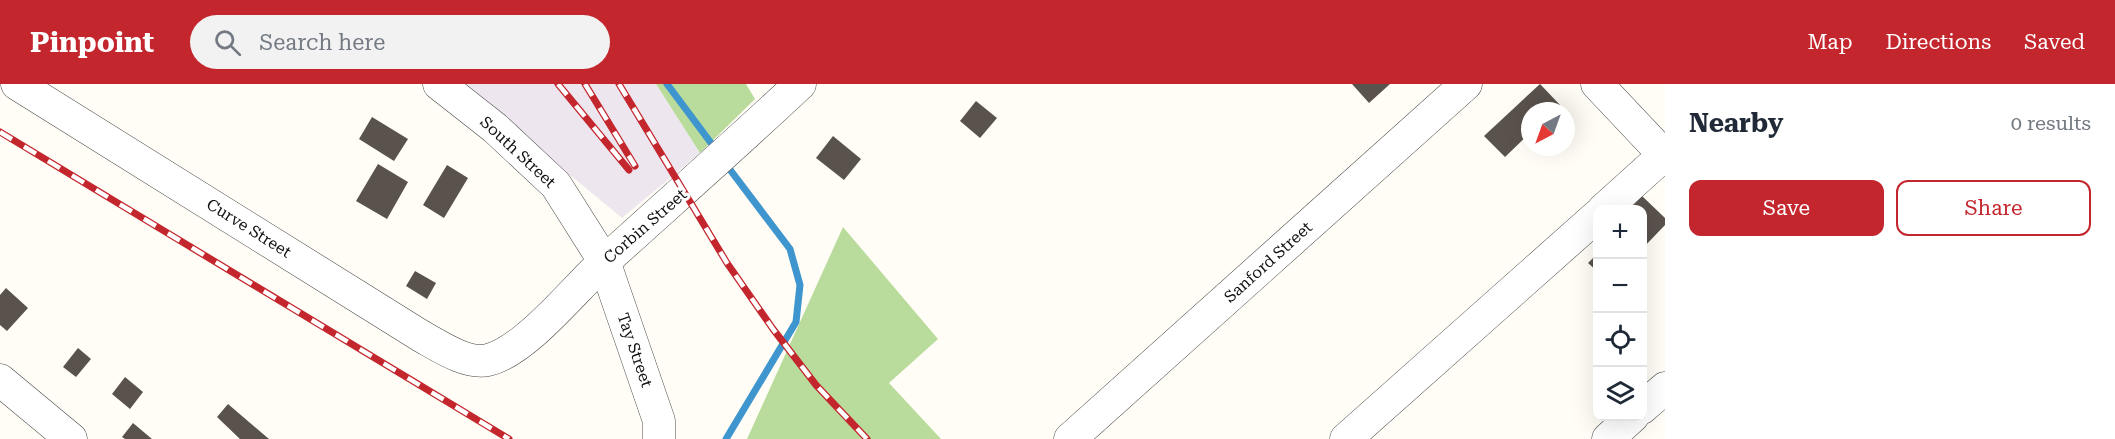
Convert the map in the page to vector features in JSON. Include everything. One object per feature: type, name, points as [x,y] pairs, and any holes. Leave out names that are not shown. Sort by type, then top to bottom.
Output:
[{"type":"street","name":"Curve Street","points":[[17,84],[421,336],[450,352],[485,361]]},
{"type":"street","name":"South Street","points":[[439,84],[495,128],[556,185],[604,261]]},
{"type":"street","name":"Corbin Street","points":[[485,361],[514,349],[604,261],[710,169],[801,84]]},
{"type":"street","name":"Sanford Street","points":[[1070,439],[1466,84]]},
{"type":"street","points":[[1597,84],[1665,156],[1609,205]]},
{"type":"street","points":[[1346,439],[1593,219]]},
{"type":"street","name":"Tay Street","points":[[604,261],[659,421],[659,439]]},
{"type":"street","points":[[0,380],[71,439]]},
{"type":"street","points":[[1647,404],[1665,388]]},
{"type":"street","points":[[1608,439],[1628,421]]},
{"type":"shaded area","points":[[460,84],[656,84],[700,153],[622,218]]},
{"type":"green space","points":[[656,84],[746,84],[755,99],[700,153]]},
{"type":"green space","points":[[843,227],[938,339],[889,383],[941,439],[747,439]]},
{"type":"building","points":[[1352,84],[1390,84],[1369,103]]},
{"type":"building","points":[[1540,84],[1557,102],[1521,102],[1521,142],[1505,157],[1484,136]]},
{"type":"building","points":[[976,101],[997,118],[980,138],[960,121]]},
{"type":"building","points":[[372,117],[408,139],[394,161],[359,139]]},
{"type":"building","points":[[833,136],[861,159],[844,180],[816,158]]},
{"type":"building","points":[[378,164],[408,182],[387,219],[356,201]]},
{"type":"building","points":[[447,165],[468,178],[444,218],[423,205]]},
{"type":"building","points":[[1642,196],[1665,218],[1665,225],[1647,244],[1647,205],[1634,205]]},
{"type":"building","points":[[1593,258],[1593,268],[1588,263]]},
{"type":"building","points":[[415,271],[436,283],[427,299],[406,286]]},
{"type":"building","points":[[6,288],[28,308],[7,331],[0,325],[0,295]]},
{"type":"building","points":[[78,348],[91,359],[76,377],[63,367]]},
{"type":"building","points":[[125,377],[143,392],[130,409],[112,394]]},
{"type":"building","points":[[228,404],[269,439],[240,439],[217,417]]},
{"type":"building","points":[[133,423],[152,439],[122,437]]},
{"type":"waterway","points":[[667,84],[717,151]]},
{"type":"waterway","points":[[725,163],[790,249],[800,285],[796,322],[726,439]]},
{"type":"railway","points":[[558,84],[629,170]]},
{"type":"railway","points":[[585,84],[635,166]]},
{"type":"railway","points":[[619,84],[727,263],[773,329],[816,385],[867,439]]},
{"type":"railway","points":[[0,132],[509,439]]}]
